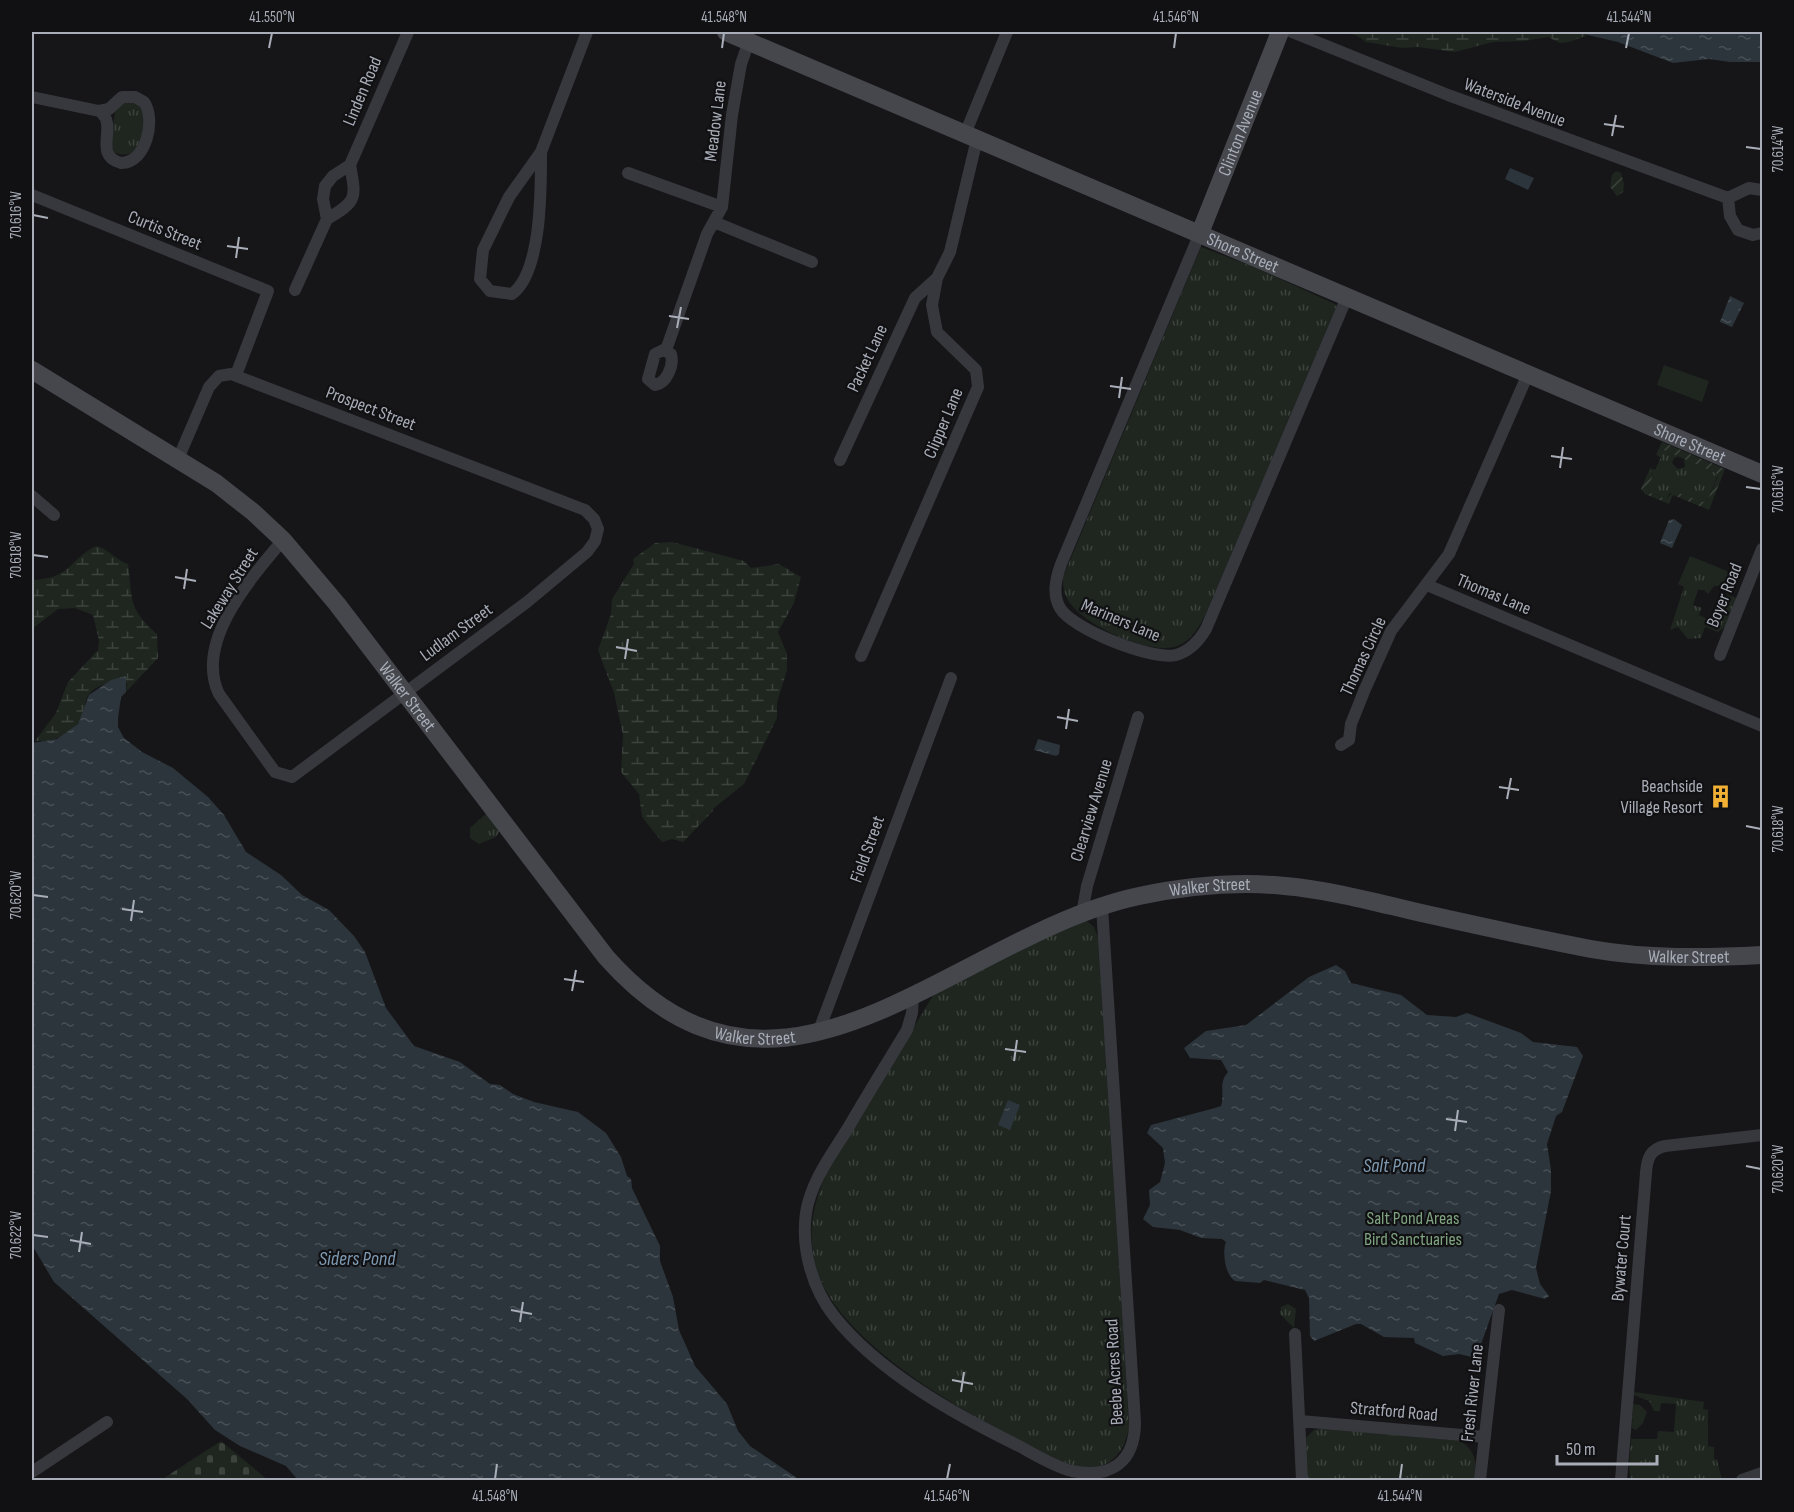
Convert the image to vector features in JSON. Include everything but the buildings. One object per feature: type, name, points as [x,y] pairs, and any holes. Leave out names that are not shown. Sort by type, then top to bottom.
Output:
[{"type":"street","name":"Linden Road","points":[[295,290],[327,219],[323,199],[325,186],[333,176],[350,165],[408,32]]},
{"type":"street","points":[[541,152],[540,207],[525,277],[512,294],[490,291],[480,279],[483,250],[509,197],[541,152],[587,32]]},
{"type":"street","name":"Shore Street","points":[[726,32],[1762,474]]},
{"type":"street","name":"Clipper Lane","points":[[861,656],[978,387],[976,370],[937,332],[932,305],[937,278],[950,252],[971,137],[1007,32]]},
{"type":"street","name":"Clinton Avenue","points":[[1200,233],[1280,32]]},
{"type":"street","name":"Waterside Avenue","points":[[1292,32],[1448,95],[1728,198]]},
{"type":"street","name":"Meadow Lane","points":[[666,350],[714,222],[723,207],[732,116],[741,64],[748,41]]},
{"type":"street","points":[[32,97],[99,111],[109,110],[122,97],[131,97],[144,102],[150,114],[143,151],[138,158],[121,163],[108,154],[105,147],[108,122],[105,115],[99,111]]},
{"type":"street","points":[[327,219],[346,209],[352,201],[355,190],[350,165]]},
{"type":"street","points":[[628,173],[723,207]]},
{"type":"street","points":[[1762,189],[1749,188],[1728,198],[1730,216],[1738,230],[1754,235],[1762,233]]},
{"type":"street","name":"Curtis Street","points":[[32,195],[268,291],[236,375]]},
{"type":"street","points":[[714,222],[812,262]]},
{"type":"street","name":"Mariners Lane","points":[[1200,233],[1061,564],[1055,585],[1057,602],[1067,616],[1141,652],[1159,656],[1175,656],[1188,650],[1201,637],[1347,297]]},
{"type":"street","name":"Packet Lane","points":[[840,460],[915,298],[937,278]]},
{"type":"street","name":"Walker Street","points":[[32,370],[178,459],[237,499],[283,540],[318,579],[405,691],[591,940],[633,986],[677,1017],[726,1034],[784,1040],[818,1034],[866,1017],[1082,914],[1136,897],[1201,886],[1286,886],[1326,892],[1593,949],[1689,957],[1762,955]]},
{"type":"street","name":"Thomas Lane","points":[[1528,374],[1455,543],[1427,585],[1762,726]]},
{"type":"street","points":[[178,459],[212,382],[223,375],[236,375]]},
{"type":"street","name":"Prospect Street","points":[[236,375],[514,481],[585,510],[594,519]]},
{"type":"street","points":[[32,496],[54,515]]},
{"type":"street","name":"Ludlam Street","points":[[284,777],[300,774],[405,691],[527,602],[587,552],[597,535],[594,519]]},
{"type":"street","name":"Lakeway Street","points":[[283,540],[262,565],[226,620],[214,645],[212,665],[214,684],[219,694],[274,772],[284,777]]},
{"type":"street","name":"Boyer Road","points":[[1720,655],[1762,549]]},
{"type":"street","name":"Thomas Circle","points":[[1341,745],[1349,740],[1351,724],[1391,631],[1427,585]]},
{"type":"street","name":"Field Street","points":[[818,1034],[951,678]]},
{"type":"street","name":"Clearview Avenue","points":[[1082,914],[1087,885],[1138,717]]},
{"type":"street","name":"Beebe Acres Road","points":[[913,994],[912,1013],[906,1030],[821,1172],[809,1200],[806,1243],[814,1280],[834,1316],[874,1356],[972,1423],[1059,1466],[1089,1472],[1113,1468],[1129,1454],[1135,1435],[1136,1422],[1102,907]]},
{"type":"street","name":"Bywater Court","points":[[1621,1480],[1649,1156],[1654,1150],[1665,1146],[1762,1135]]},
{"type":"street","name":"Fresh River Lane","points":[[1480,1480],[1499,1310]]},
{"type":"street","points":[[1295,1334],[1302,1480]]},
{"type":"street","name":"Stratford Road","points":[[1300,1421],[1485,1437]]},
{"type":"street","points":[[32,1472],[107,1422]]},
{"type":"street","points":[[1742,1480],[1762,1473]]},
{"type":"green space","points":[[1339,32],[1585,32],[1588,35],[1560,43],[1548,37],[1525,41],[1493,42],[1455,52],[1418,47],[1402,48],[1366,42],[1356,35]]},
{"type":"green space","points":[[128,101],[141,105],[144,123],[141,141],[137,148],[124,155],[114,152],[110,142],[116,107]]},
{"type":"green space","points":[[1616,171],[1621,173],[1624,184],[1623,192],[1617,196],[1610,187],[1612,175]]},
{"type":"green space","points":[[1201,247],[1254,267],[1337,305],[1205,616],[1194,634],[1182,644],[1165,648],[1151,647],[1119,637],[1078,612],[1066,597],[1063,577]]},
{"type":"green space","points":[[1664,365],[1709,381],[1702,402],[1657,385]]},
{"type":"green space","points":[[1662,442],[1725,469],[1709,510],[1673,495],[1669,504],[1645,494],[1641,489],[1649,471],[1653,474],[1648,492],[1666,499],[1674,491],[1703,502],[1707,501],[1718,476],[1716,473],[1659,448]]},
{"type":"green space","points":[[1659,448],[1679,456],[1674,458],[1672,463],[1678,469],[1685,467],[1684,458],[1718,474],[1707,501],[1703,503],[1670,493],[1666,499],[1648,492],[1653,474],[1649,471],[1650,468],[1655,470],[1661,457],[1656,455]]},
{"type":"green space","points":[[672,542],[744,561],[751,568],[779,564],[801,577],[794,603],[778,632],[787,654],[787,670],[777,703],[777,718],[744,784],[714,808],[683,842],[672,839],[662,842],[642,817],[639,794],[621,772],[623,735],[614,693],[598,650],[611,614],[612,599],[634,564],[633,559],[655,543]]},
{"type":"green space","points":[[96,546],[128,564],[133,602],[147,625],[157,634],[158,658],[126,692],[127,683],[122,682],[104,684],[94,689],[87,698],[80,721],[72,731],[54,739],[35,741],[56,713],[68,682],[98,650],[99,640],[93,615],[75,608],[58,609],[32,629],[32,580],[55,576]]},
{"type":"green space","points":[[1690,556],[1727,571],[1730,577],[1727,585],[1714,586],[1708,594],[1704,590],[1698,590],[1693,605],[1702,608],[1699,615],[1710,620],[1712,616],[1718,618],[1727,595],[1737,598],[1727,625],[1718,632],[1705,627],[1701,638],[1688,639],[1678,627],[1670,630],[1684,587],[1678,584]]},
{"type":"green space","points":[[486,814],[500,830],[496,837],[479,844],[470,838],[470,828]]},
{"type":"green space","points":[[1087,921],[1094,927],[1099,941],[1129,1427],[1116,1457],[1094,1467],[1076,1466],[1044,1453],[966,1411],[905,1371],[851,1324],[831,1299],[818,1273],[812,1247],[814,1209],[827,1172],[935,992],[1067,926]]},
{"type":"green space","points":[[1288,1304],[1296,1309],[1294,1328],[1280,1314],[1281,1307]]},
{"type":"green space","points":[[1634,1392],[1704,1402],[1703,1409],[1708,1410],[1708,1446],[1714,1447],[1714,1459],[1717,1460],[1722,1480],[1631,1480],[1629,1468],[1631,1439],[1657,1439],[1658,1431],[1674,1432],[1676,1404],[1661,1403],[1660,1411],[1654,1411],[1649,1401],[1634,1395]]},
{"type":"green space","points":[[1633,1404],[1640,1405],[1647,1412],[1643,1423],[1636,1430],[1632,1428]]},
{"type":"green space","points":[[1321,1428],[1461,1441],[1473,1454],[1476,1468],[1475,1480],[1306,1480],[1306,1438],[1314,1430]]},
{"type":"green space","points":[[221,1441],[268,1480],[161,1480]]},
{"type":"water","points":[[1585,32],[1762,32],[1762,62],[1730,62],[1709,59],[1673,63],[1618,42],[1588,35]]},
{"type":"water","points":[[1510,168],[1534,178],[1528,190],[1505,179]]},
{"type":"water","points":[[1730,296],[1744,303],[1732,327],[1720,322]]},
{"type":"water","points":[[1674,519],[1682,525],[1672,548],[1660,543],[1669,520]]},
{"type":"water","name":"Siders Pond","points":[[126,676],[126,692],[121,697],[118,718],[118,727],[124,738],[142,752],[173,768],[208,797],[224,815],[246,852],[281,875],[302,895],[329,910],[354,936],[365,952],[386,1008],[414,1046],[460,1062],[490,1084],[500,1085],[513,1094],[534,1102],[578,1112],[606,1133],[621,1157],[627,1176],[631,1179],[632,1188],[660,1246],[660,1261],[673,1297],[679,1330],[695,1366],[727,1404],[738,1431],[750,1446],[800,1480],[298,1480],[286,1466],[240,1446],[215,1430],[187,1399],[54,1282],[32,1245],[32,743],[57,739],[78,724],[89,695],[111,680]]},
{"type":"water","points":[[1038,739],[1060,745],[1059,754],[1056,756],[1034,750]]},
{"type":"water","name":"Salt Pond","points":[[1336,965],[1345,971],[1351,983],[1401,995],[1427,1015],[1456,1017],[1467,1013],[1521,1033],[1533,1042],[1577,1047],[1583,1056],[1562,1112],[1556,1116],[1547,1144],[1551,1191],[1536,1268],[1540,1284],[1549,1296],[1545,1299],[1512,1290],[1499,1294],[1476,1358],[1459,1354],[1443,1356],[1415,1343],[1414,1338],[1384,1337],[1361,1324],[1314,1341],[1310,1336],[1309,1298],[1305,1290],[1264,1280],[1260,1283],[1235,1281],[1227,1269],[1224,1257],[1226,1242],[1222,1239],[1201,1238],[1180,1230],[1153,1227],[1143,1219],[1150,1205],[1149,1190],[1160,1182],[1165,1163],[1163,1148],[1147,1133],[1151,1125],[1221,1106],[1222,1102],[1222,1084],[1228,1072],[1221,1060],[1190,1058],[1184,1048],[1206,1031],[1246,1025],[1309,977]]},
{"type":"water","points":[[1008,1100],[1020,1105],[1010,1130],[998,1125]]},
{"type":"place","name":"Beachside Village Resort","points":[[1721,796]]},
{"type":"park label","name":"Salt Pond Areas Bird Sanctuaries","points":[[1413,1228]]}]
